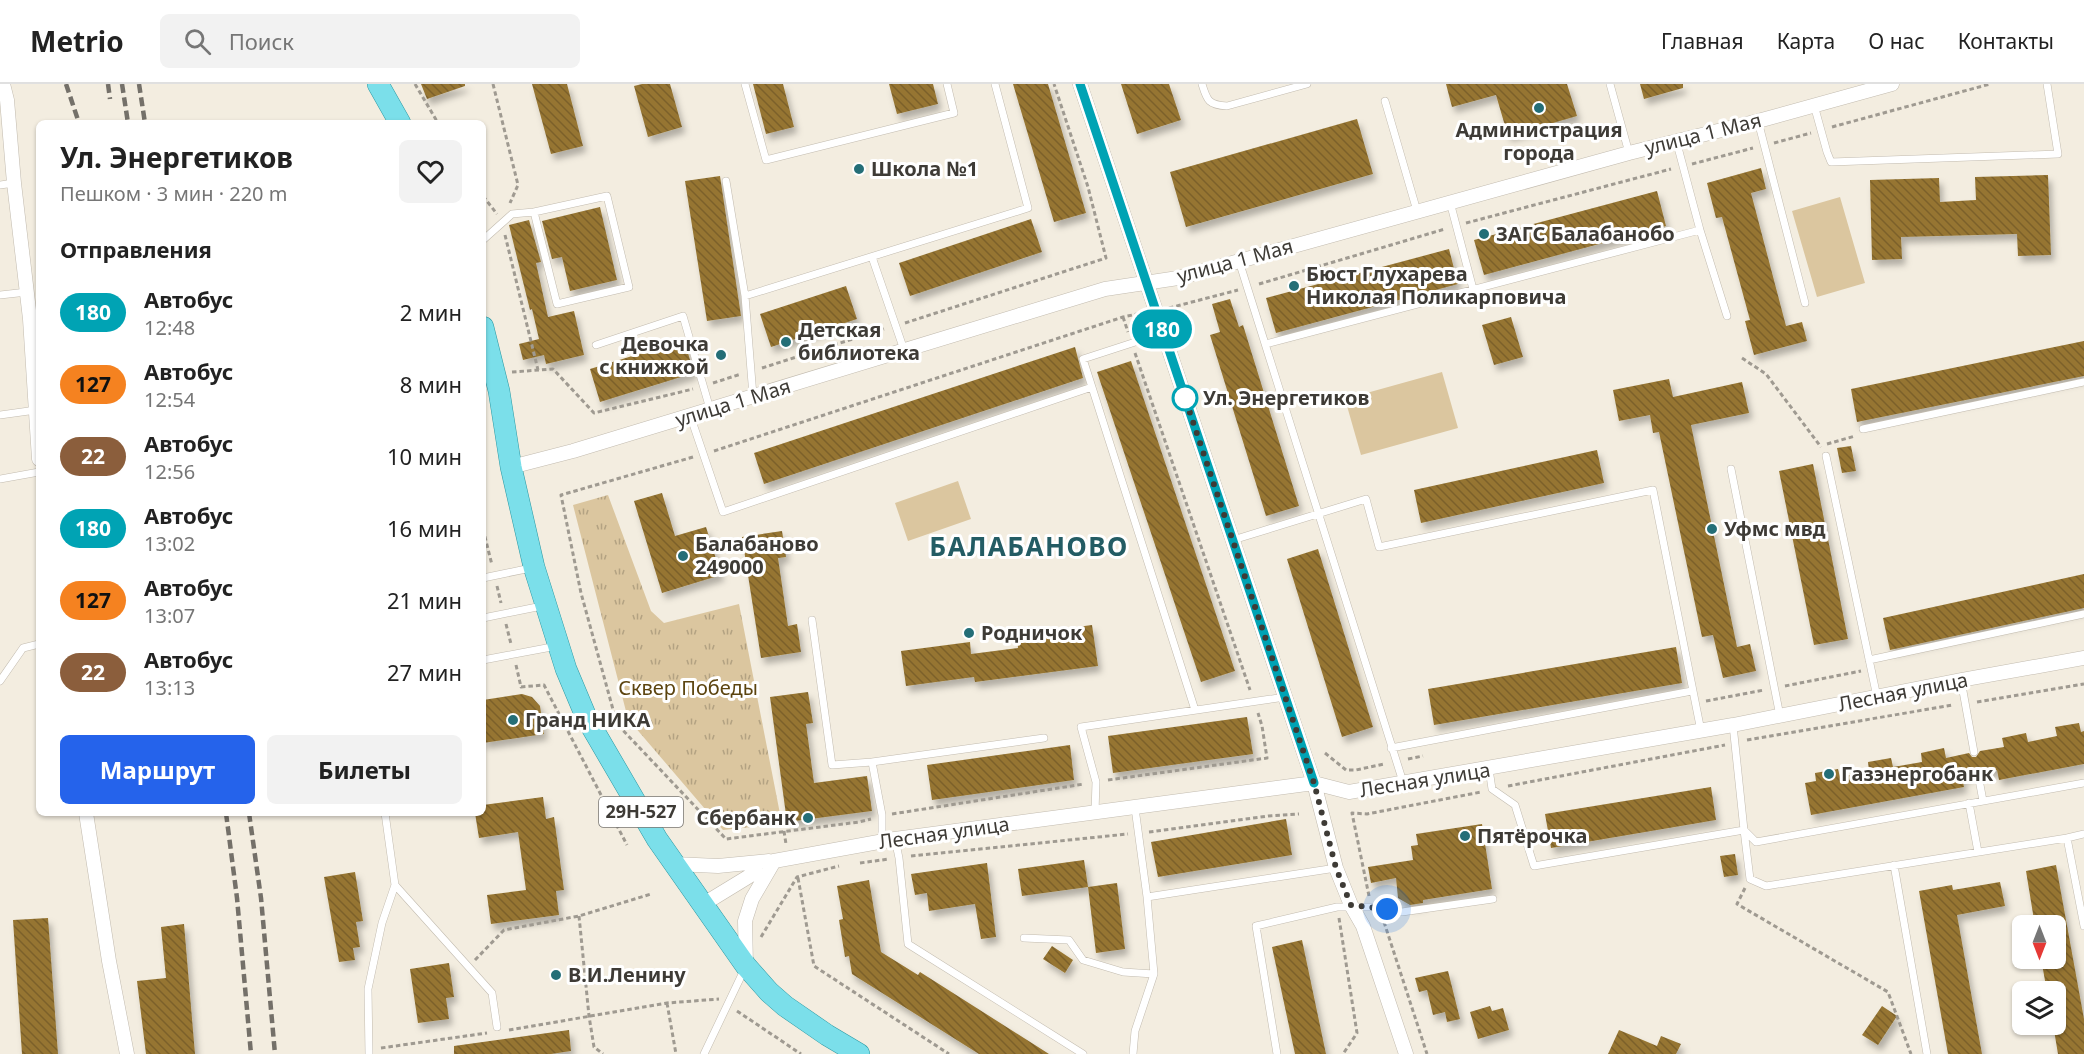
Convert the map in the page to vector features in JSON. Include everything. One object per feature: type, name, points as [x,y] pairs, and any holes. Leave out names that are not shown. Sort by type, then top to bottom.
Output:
[{"type":"main road","points":[[378,84],[398,120]]},
{"type":"main road","name":"29Н-527","points":[[486,340],[499,391],[511,467],[544,605],[572,687],[587,719],[646,821],[746,966],[785,1006],[859,1054]]},
{"type":"street","points":[[3,84],[7,100],[7,184],[27,292],[36,410]]},
{"type":"street","points":[[1080,84],[1314,783],[1344,906],[1363,926],[1406,1054]]},
{"type":"street","name":"улица 1 Мая","points":[[511,467],[690,416],[1105,289],[1178,278],[1676,140],[1758,121],[1892,84]]},
{"type":"street","name":"Лесная улица","points":[[702,905],[774,861],[888,840],[1314,783],[1349,792],[1701,731],[2084,658]]},
{"type":"street","points":[[86,816],[109,961],[127,1054]]},
{"type":"street","points":[[674,864],[718,866],[774,861]]},
{"type":"street","points":[[746,966],[745,921],[752,899],[774,861]]},
{"type":"lane","points":[[746,84],[766,160],[954,113],[947,84]]},
{"type":"lane","points":[[745,296],[1028,208],[995,84]]},
{"type":"lane","points":[[1202,84],[1206,99],[1215,106],[1227,106],[1307,84]]},
{"type":"lane","points":[[1610,84],[1629,153]]},
{"type":"lane","points":[[1814,104],[1831,162],[2058,154],[2047,84]]},
{"type":"lane","points":[[1386,101],[1417,212]]},
{"type":"lane","points":[[1758,121],[1805,303]]},
{"type":"lane","points":[[1676,140],[1726,316]]},
{"type":"lane","points":[[726,181],[745,296],[753,396]]},
{"type":"lane","points":[[486,237],[512,214],[534,212],[607,196],[630,287],[557,304],[534,212]]},
{"type":"lane","points":[[1450,202],[1473,289]]},
{"type":"lane","points":[[1266,345],[1700,230]]},
{"type":"lane","points":[[872,257],[904,350]]},
{"type":"lane","points":[[1239,261],[1403,783]]},
{"type":"lane","points":[[0,295],[27,292]]},
{"type":"lane","points":[[596,345],[682,316],[710,409]]},
{"type":"lane","points":[[1163,333],[1083,359],[1195,710]]},
{"type":"lane","points":[[1863,429],[2084,382]]},
{"type":"lane","points":[[690,416],[723,512],[1092,387]]},
{"type":"lane","points":[[0,415],[36,410]]},
{"type":"lane","points":[[1826,456],[1877,697]]},
{"type":"lane","points":[[1731,470],[1780,716]]},
{"type":"lane","points":[[0,479],[36,473]]},
{"type":"lane","points":[[1233,540],[1366,499],[1379,547],[1653,490],[1701,731]]},
{"type":"lane","points":[[486,577],[534,567]]},
{"type":"lane","points":[[486,617],[544,605]]},
{"type":"lane","points":[[1869,660],[2084,614]]},
{"type":"lane","points":[[812,620],[832,765],[872,762],[1044,738]]},
{"type":"lane","points":[[0,681],[23,648],[36,645]]},
{"type":"lane","points":[[486,659],[558,645]]},
{"type":"lane","points":[[1961,680],[1974,752]]},
{"type":"lane","points":[[1391,748],[1692,691]]},
{"type":"lane","points":[[1095,812],[1096,782],[1081,727],[1285,697]]},
{"type":"lane","points":[[1733,725],[1750,879],[1766,886],[2084,834]]},
{"type":"lane","points":[[872,762],[888,840],[899,858],[908,944],[1083,1054]]},
{"type":"lane","points":[[1489,769],[1492,789],[1515,805],[1534,867],[1744,830]]},
{"type":"lane","points":[[1978,774],[1983,801]]},
{"type":"lane","points":[[1744,830],[1756,842],[2084,783]]},
{"type":"lane","points":[[1969,803],[1978,852]]},
{"type":"lane","points":[[1133,1054],[1135,1031],[1154,974],[1147,897],[1135,808]]},
{"type":"lane","points":[[369,1052],[368,989],[375,951],[395,885],[385,816]]},
{"type":"lane","points":[[2067,838],[2084,926]]},
{"type":"lane","points":[[1894,865],[1927,1054]]},
{"type":"lane","points":[[1147,897],[1336,868]]},
{"type":"lane","points":[[395,885],[492,993],[497,1029]]},
{"type":"lane","points":[[1277,1054],[1256,926],[1344,906],[1372,907],[1402,912],[1493,899]]},
{"type":"lane","points":[[1024,938],[1069,940],[1083,960],[1123,972],[1154,974]]},
{"type":"lane","points":[[704,1054],[746,966]]},
{"type":"path","points":[[415,84],[436,120]]},
{"type":"path","points":[[494,373],[553,369],[594,413],[703,386],[1106,258],[1088,187],[1054,84]]},
{"type":"path","points":[[703,454],[1123,317],[1189,304],[1457,225],[1990,84]]},
{"type":"path","points":[[486,200],[502,220]]},
{"type":"path","points":[[1123,317],[1262,726],[1267,758]]},
{"type":"path","points":[[1742,358],[1766,374],[1826,456]]},
{"type":"path","points":[[1820,446],[1854,438],[1863,429]]},
{"type":"path","points":[[1426,1054],[1414,1021],[1387,925],[1372,907],[1365,883],[1352,813],[1367,814],[1735,743],[2084,684]]},
{"type":"path","points":[[544,685],[627,844]]},
{"type":"path","points":[[858,863],[1299,814]]},
{"type":"path","points":[[784,831],[789,859],[797,877],[814,966],[949,1054]]},
{"type":"path","points":[[746,966],[766,927],[797,877],[848,864]]},
{"type":"path","points":[[1750,879],[1737,904],[1888,992],[1911,1054]]},
{"type":"path","points":[[468,967],[504,930],[579,916],[651,894]]},
{"type":"path","points":[[1343,1054],[1357,1033],[1344,906]]},
{"type":"path","points":[[579,916],[594,1047],[603,1054]]},
{"type":"path","points":[[718,999],[723,992]]},
{"type":"path","points":[[509,1030],[667,1003],[718,999],[801,1054]]},
{"type":"path","points":[[667,1003],[676,1054]]},
{"type":"path","points":[[369,1052],[497,1029]]},
{"type":"green space","points":[[1840,197],[1865,283],[1817,297],[1792,211]]},
{"type":"green space","points":[[1442,372],[1458,428],[1361,455],[1345,399]]},
{"type":"green space","points":[[958,481],[971,519],[908,541],[895,503]]},
{"type":"green space","name":"Сквер Победы","points":[[608,495],[651,611],[664,623],[739,604],[782,824],[723,830],[628,719],[573,505]]},
{"type":"building","points":[[421,84],[465,84],[465,86],[427,99]]},
{"type":"building","points":[[532,84],[567,84],[583,146],[551,154]]},
{"type":"building","points":[[670,84],[682,127],[648,137],[634,86]]},
{"type":"building","points":[[753,84],[783,84],[794,127],[766,134]]},
{"type":"building","points":[[889,84],[933,84],[938,104],[897,114]]},
{"type":"building","points":[[1013,84],[1048,84],[1086,213],[1054,222]]},
{"type":"building","points":[[1121,84],[1169,84],[1181,120],[1137,134]]},
{"type":"building","points":[[1446,84],[1567,84],[1577,116],[1508,136],[1496,95],[1452,107]]},
{"type":"building","points":[[1640,84],[1683,84],[1683,88],[1644,99]]},
{"type":"building","points":[[1357,119],[1373,174],[1186,227],[1170,172]]},
{"type":"building","points":[[1761,168],[1766,189],[1751,193],[1786,326],[1802,322],[1807,341],[1754,355],[1745,321],[1750,320],[1722,217],[1716,218],[1707,183]]},
{"type":"building","points":[[2048,175],[2051,255],[2018,256],[2017,234],[1901,237],[1902,259],[1872,260],[1870,180],[1939,178],[1940,202],[1976,200],[1975,177]]},
{"type":"building","points":[[720,176],[741,316],[707,321],[685,181]]},
{"type":"building","points":[[1657,191],[1666,226],[1484,275],[1474,240]]},
{"type":"building","points":[[600,207],[617,280],[570,291],[562,257],[552,259],[542,221]]},
{"type":"building","points":[[1031,219],[1042,252],[910,296],[899,263]]},
{"type":"building","points":[[529,220],[541,262],[536,263],[548,317],[574,311],[584,355],[546,364],[544,355],[523,360],[519,344],[539,339],[509,225]]},
{"type":"building","points":[[1449,249],[1458,284],[1276,333],[1266,298]]},
{"type":"building","points":[[846,286],[857,319],[771,347],[760,314]]},
{"type":"building","points":[[1230,299],[1239,327],[1243,325],[1299,506],[1266,516],[1210,335],[1220,332],[1212,304]]},
{"type":"building","points":[[1511,317],[1523,357],[1494,365],[1482,325]]},
{"type":"building","points":[[684,340],[694,373],[600,402],[590,369]]},
{"type":"building","points":[[2084,341],[2084,376],[1857,422],[1851,389]]},
{"type":"building","points":[[1075,347],[1083,378],[764,484],[754,453]]},
{"type":"building","points":[[1131,361],[1235,671],[1201,682],[1097,372]]},
{"type":"building","points":[[1669,379],[1673,397],[1742,382],[1749,413],[1691,425],[1737,647],[1750,644],[1756,671],[1723,678],[1713,635],[1702,637],[1659,432],[1653,433],[1650,415],[1619,421],[1613,390]]},
{"type":"building","points":[[1851,446],[1856,471],[1842,473],[1837,448]]},
{"type":"building","points":[[1597,450],[1604,483],[1421,523],[1414,490]]},
{"type":"building","points":[[1813,464],[1848,639],[1814,645],[1779,471]]},
{"type":"building","name":"Балабаново 249000","points":[[662,493],[675,536],[706,527],[721,575],[662,593],[634,501]]},
{"type":"building","points":[[782,531],[786,557],[778,558],[788,626],[797,624],[801,652],[761,658],[742,537]]},
{"type":"building","points":[[1318,549],[1373,727],[1342,737],[1287,559]]},
{"type":"building","points":[[2084,574],[2084,608],[1890,650],[1883,618]]},
{"type":"building","points":[[1092,625],[1098,666],[975,682],[974,677],[906,686],[901,651],[970,642],[971,654],[1018,648],[1017,635]]},
{"type":"building","points":[[1676,647],[1682,683],[1434,725],[1428,689]]},
{"type":"building","points":[[808,692],[813,723],[806,724],[814,783],[867,776],[872,811],[787,822],[770,697]]},
{"type":"building","name":"Гранд НИКА","points":[[522,694],[532,697],[540,706],[544,734],[486,743],[486,700]]},
{"type":"building","points":[[1247,717],[1253,754],[1113,773],[1108,736]]},
{"type":"building","points":[[2079,723],[2081,732],[2084,731],[2084,764],[1999,780],[1997,770],[1984,773],[1976,769],[1972,775],[1962,777],[1964,787],[1811,815],[1805,783],[1816,781],[1815,773],[1838,769],[1840,777],[1869,771],[1868,762],[1891,758],[1893,767],[1922,762],[1921,753],[1944,748],[1946,758],[1969,753],[1972,757],[1976,757],[1980,751],[2004,747],[2002,738],[2026,733],[2028,742],[2057,736],[2055,727]]},
{"type":"building","points":[[1070,745],[1074,780],[932,800],[927,765]]},
{"type":"building","points":[[1711,787],[1716,820],[1551,848],[1545,814]]},
{"type":"building","points":[[543,797],[546,819],[554,817],[564,890],[556,891],[559,915],[491,924],[487,895],[526,890],[518,832],[479,838],[475,816],[486,816],[486,805]]},
{"type":"building","points":[[1286,819],[1292,855],[1158,877],[1151,842]]},
{"type":"building","points":[[1482,824],[1492,889],[1423,900],[1423,903],[1410,905],[1398,898],[1396,878],[1371,883],[1368,867],[1413,860],[1411,846],[1418,845],[1416,834]]},
{"type":"building","points":[[1735,854],[1738,875],[1724,877],[1720,856]]},
{"type":"building","points":[[1084,860],[1088,887],[1022,896],[1018,869]]},
{"type":"building","points":[[987,863],[996,937],[981,939],[975,904],[929,911],[927,893],[915,895],[911,874]]},
{"type":"building","points":[[2056,865],[2065,915],[2033,915],[2026,871]]},
{"type":"building","points":[[355,872],[363,921],[356,922],[360,947],[353,948],[355,960],[339,962],[324,877]]},
{"type":"building","points":[[869,880],[881,952],[918,975],[920,972],[1049,1054],[979,1054],[852,974],[849,956],[845,957],[839,920],[843,919],[837,886]]},
{"type":"building","points":[[2000,882],[2005,906],[1957,915],[1982,1054],[1948,1054],[1919,891],[1952,885],[1953,890]]},
{"type":"building","points":[[1117,883],[1125,949],[1096,953],[1088,887]]},
{"type":"building","points":[[48,918],[58,1054],[22,1054],[13,920]]},
{"type":"building","points":[[2066,920],[2084,1019],[2084,1054],[2058,1054],[2055,1035],[2066,1035],[2066,981],[2045,981],[2043,969],[2066,969]]},
{"type":"building","points":[[184,924],[195,1054],[146,1054],[137,981],[166,978],[161,927]]},
{"type":"building","points":[[1302,940],[1326,1054],[1295,1054],[1272,947]]},
{"type":"building","points":[[1052,946],[1073,960],[1065,973],[1043,959]]},
{"type":"building","points":[[449,963],[454,997],[446,998],[449,1019],[418,1023],[410,969]]},
{"type":"building","points":[[1448,971],[1460,1019],[1447,1022],[1445,1012],[1433,1015],[1427,990],[1419,992],[1415,978]]},
{"type":"building","points":[[1490,1006],[1492,1011],[1503,1008],[1509,1030],[1478,1039],[1470,1012]]},
{"type":"building","points":[[1882,1006],[1897,1016],[1878,1045],[1862,1035]]},
{"type":"building","points":[[569,1030],[571,1051],[551,1054],[454,1054],[454,1046]]},
{"type":"building","points":[[1619,1030],[1657,1046],[1661,1036],[1681,1044],[1676,1054],[1608,1054]]},
{"type":"railway","points":[[66,84],[78,120]]},
{"type":"railway","points":[[108,84],[110,99]]},
{"type":"railway","points":[[122,84],[128,120]]},
{"type":"railway","points":[[139,84],[145,120]]},
{"type":"railway","points":[[226,816],[237,898],[251,1054]]},
{"type":"railway","points":[[249,816],[261,898],[275,1054]]},
{"type":"bus line","name":"180","points":[[1080,84],[1314,783]]},
{"type":"place","name":"Администрация города","points":[[1539,108]]},
{"type":"place","name":"Школа №1","points":[[859,169]]},
{"type":"place","name":"ЗАГС Балабанобо","points":[[1484,234]]},
{"type":"place","name":"Бюст Глухарева Николая Поликарповича","points":[[1294,286]]},
{"type":"place","name":"Детская библиотека","points":[[786,342]]},
{"type":"place","name":"Девочка с книжкой","points":[[721,355]]},
{"type":"place","name":"Ул. Энергетиков","points":[[1185,398]]},
{"type":"place","name":"Уфмс мвд","points":[[1712,529]]},
{"type":"place","name":"Балабаново 249000","points":[[683,556]]},
{"type":"place","name":"Родничок","points":[[969,633]]},
{"type":"place","name":"Гранд НИКА","points":[[513,720]]},
{"type":"place","name":"Газэнергобанк","points":[[1829,774]]},
{"type":"place","name":"Сбербанк","points":[[808,818]]},
{"type":"place","name":"Пятёрочка","points":[[1465,836]]},
{"type":"place","name":"В.И.Ленину","points":[[556,975]]},
{"type":"district","name":"БАЛАБАНОВО","points":[[1029,547]]},
{"type":"route","points":[[1185,398],[1184,395],[1314,783],[1336,868],[1351,905],[1387,909]]}]
